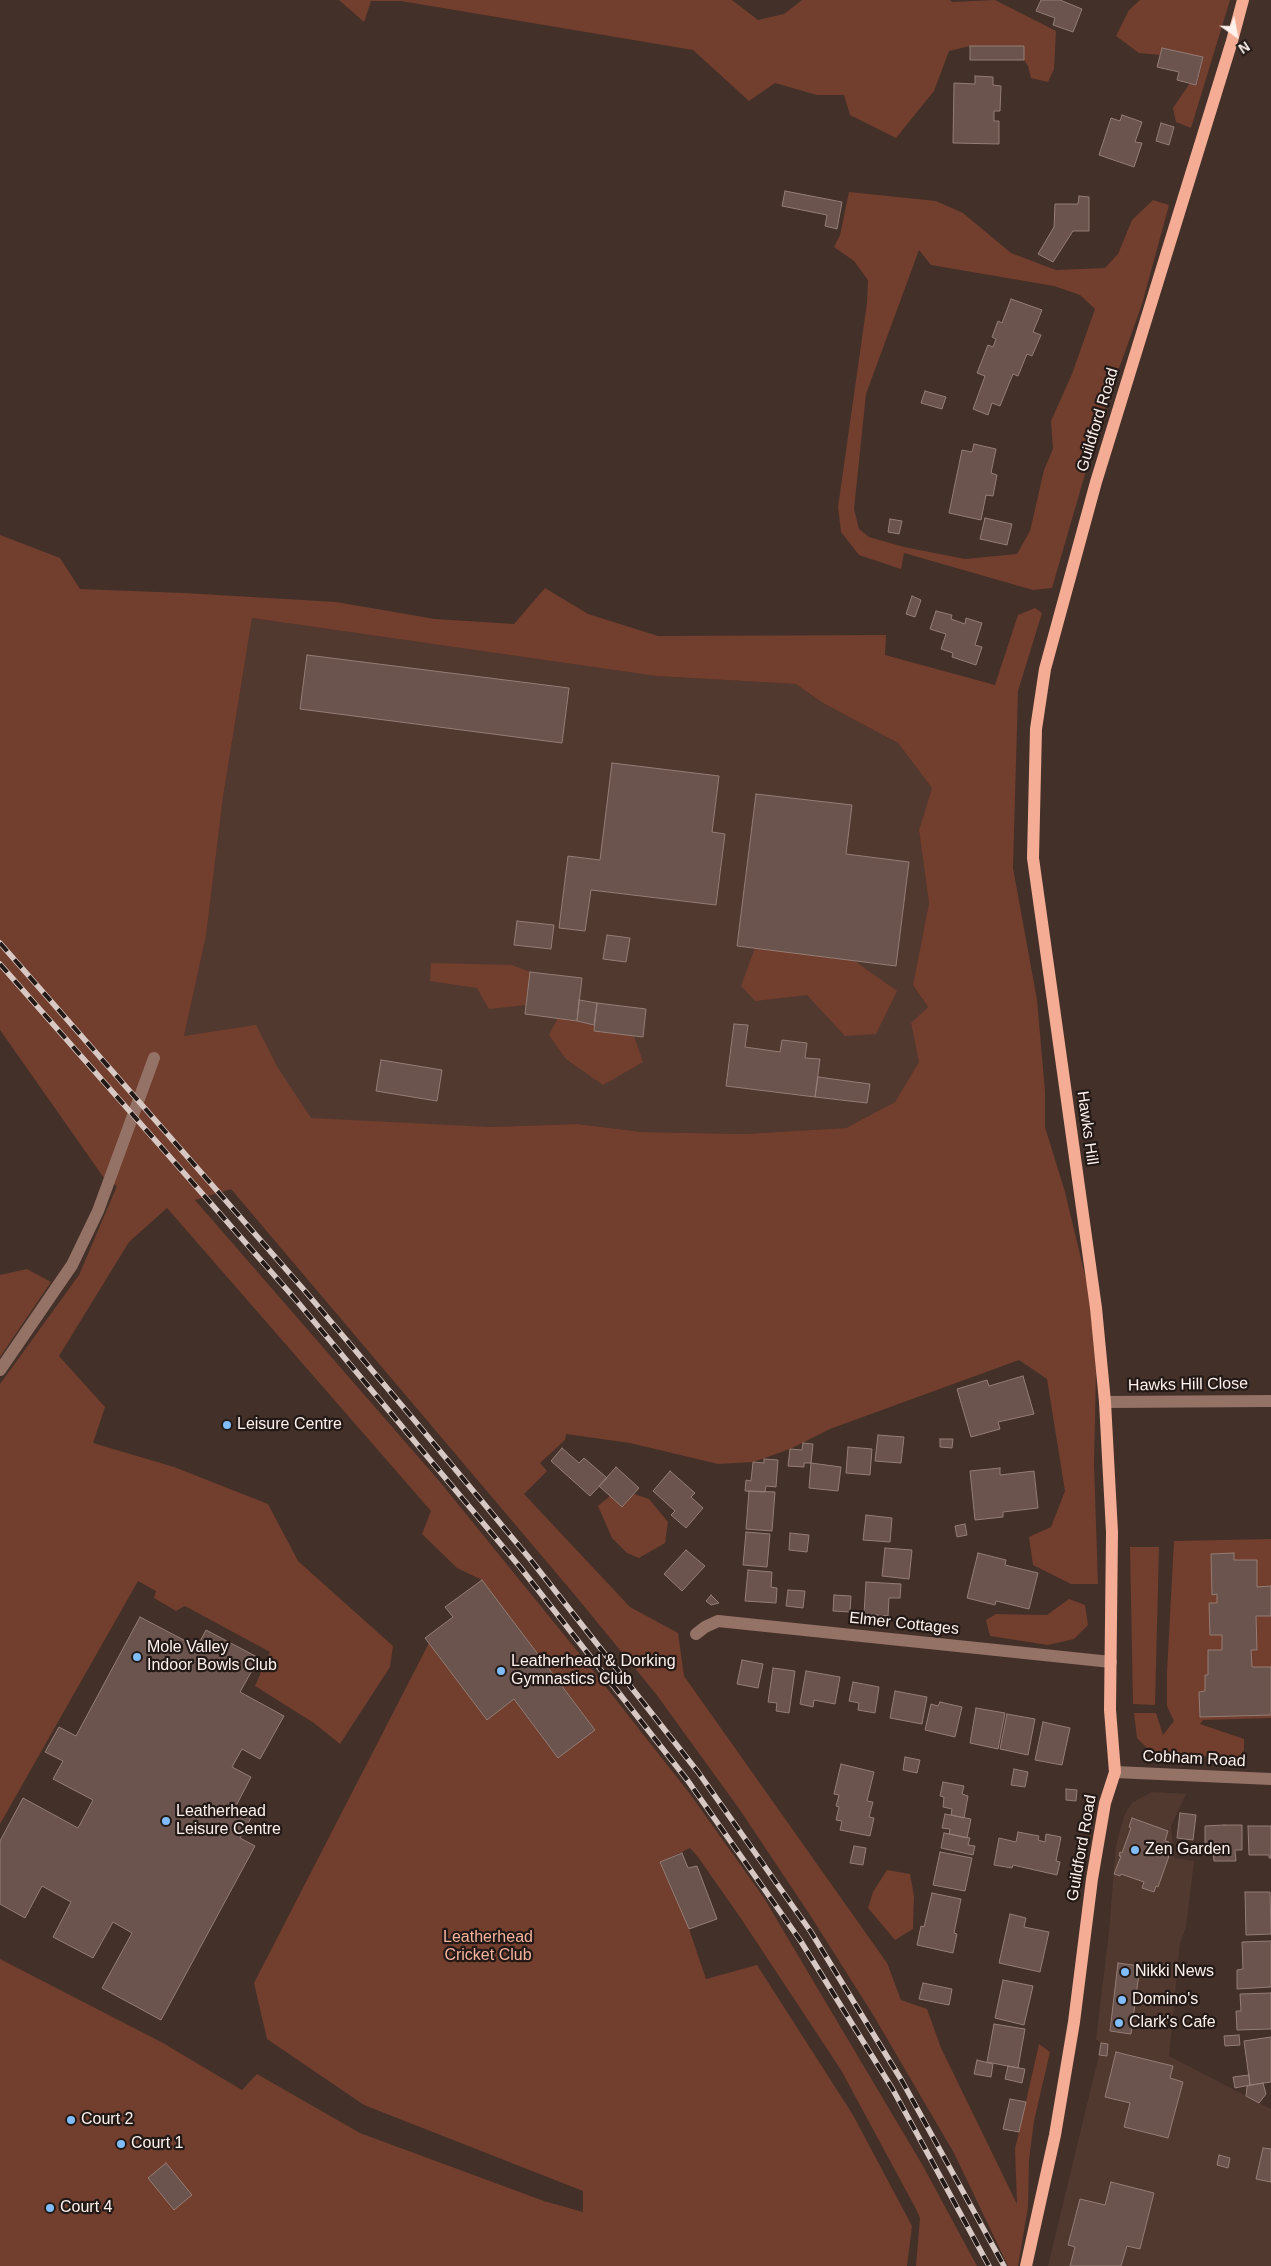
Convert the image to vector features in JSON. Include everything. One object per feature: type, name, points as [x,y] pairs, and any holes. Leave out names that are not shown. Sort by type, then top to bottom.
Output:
[{"type":"main road","name":"Guildford Road","points":[[1033,858],[1036,729],[1045,668],[1096,482],[1227,60],[1243,0]]},
{"type":"main road","name":"Hawks Hill","points":[[1033,858],[1096,1308],[1105,1402]]},
{"type":"main road","name":"Guildford Road","points":[[1026,2266],[1055,2136],[1074,2022],[1092,1879],[1104,1803],[1116,1772],[1110,1710],[1112,1532],[1105,1402]]},
{"type":"street","points":[[0,1370],[72,1265],[98,1211],[154,1058]]},
{"type":"street","name":"Hawks Hill Close","points":[[1105,1402],[1271,1401]]},
{"type":"street","name":"Elmer Cottages","points":[[696,1634],[718,1621],[1111,1662]]},
{"type":"street","name":"Cobham Road","points":[[1116,1772],[1271,1779]]},
{"type":"shaded area","points":[[252,618],[656,676],[796,684],[823,703],[898,743],[932,788],[919,830],[929,903],[913,985],[928,1007],[911,1023],[919,1062],[895,1102],[846,1128],[744,1134],[642,1132],[577,1124],[490,1127],[468,1167],[265,1169],[184,1036],[206,936],[223,797]]},
{"type":"shaded area","points":[[1152,1792],[1186,1794],[1171,1826],[1174,1858],[1194,1861],[1186,1927],[1180,1943],[1169,2056],[1271,2109],[1271,2266],[1048,2266],[1099,2055],[1107,2056],[1108,2044],[1101,2043],[1096,2039],[1109,1932],[1116,1845],[1125,1814],[1132,1803]]},
{"type":"green space","points":[[339,0],[732,0],[758,20],[784,14],[802,0],[950,0],[952,2],[995,0],[1056,31],[1054,69],[1048,82],[1031,78],[1028,66],[1024,60],[1023,46],[970,46],[949,51],[934,91],[896,138],[850,115],[844,95],[817,95],[775,83],[749,101],[693,50],[401,1],[371,1],[364,22]]},
{"type":"green space","points":[[1140,0],[1230,0],[1191,128],[1176,122],[1173,108],[1190,83],[1197,85],[1203,58],[1162,48],[1160,55],[1139,53],[1116,36],[1129,10]]},
{"type":"green space","points":[[849,192],[936,201],[963,213],[1011,253],[1056,270],[1105,268],[1118,254],[1132,220],[1153,200],[1169,205],[1142,304],[1101,419],[1052,588],[1033,590],[904,553],[901,569],[859,555],[841,532],[838,507],[867,303],[868,280],[854,261],[834,247],[840,235]],"holes":[[[919,250],[931,265],[1054,286],[1080,295],[1095,309],[1072,374],[1051,421],[1053,449],[1044,470],[1030,531],[1017,554],[965,559],[904,547],[869,537],[859,529],[854,509],[866,394]]]},
{"type":"green space","name":"Leatherhead Cricket Club","points":[[0,535],[60,558],[80,589],[336,602],[435,619],[514,624],[545,588],[588,614],[658,636],[886,635],[885,655],[995,685],[1018,615],[1035,608],[1042,613],[1018,691],[1013,868],[1037,1000],[1045,1091],[1045,1127],[1065,1192],[1089,1292],[1096,1373],[1094,1464],[1098,1584],[1071,1584],[1033,1565],[1029,1537],[1051,1527],[1065,1491],[1047,1379],[1019,1360],[830,1429],[790,1449],[753,1462],[718,1464],[630,1443],[566,1434],[565,1440],[540,1463],[547,1471],[524,1494],[630,1607],[678,1633],[684,1676],[887,1963],[901,2000],[927,2009],[941,2048],[1017,2204],[1015,2149],[1039,2044],[1050,2052],[1034,2121],[1029,2160],[1028,2207],[1018,2266],[1008,2266],[954,2153],[872,2013],[810,1915],[740,1810],[656,1694],[574,1594],[231,1189],[195,1200],[440,1482],[591,1668],[690,1794],[764,1898],[923,2166],[977,2266],[916,2266],[920,2218],[841,2070],[742,1920],[690,1848],[660,1862],[689,1929],[706,1979],[757,1965],[853,2115],[912,2226],[907,2266],[0,2266],[0,1959],[163,2043],[242,2090],[257,2074],[360,2133],[544,2201],[583,2212],[583,2191],[364,2105],[267,2039],[254,1983],[429,1643],[487,1720],[514,1699],[558,1758],[595,1730],[482,1580],[457,1568],[422,1534],[431,1511],[167,1208],[129,1242],[59,1356],[105,1407],[93,1443],[174,1467],[268,1504],[298,1561],[393,1646],[390,1667],[340,1744],[314,1723],[255,1686],[270,1652],[185,1606],[176,1611],[154,1598],[156,1591],[138,1581],[0,1824],[0,1384],[79,1275],[117,1186],[104,1178],[0,1030]],"holes":[[[252,618],[656,676],[796,684],[823,703],[898,743],[932,788],[919,830],[929,903],[913,985],[928,1007],[911,1023],[919,1062],[895,1102],[846,1128],[744,1134],[642,1132],[577,1124],[489,1127],[311,1118],[278,1068],[256,1025],[184,1036],[206,936],[223,797]]]},
{"type":"green space","points":[[755,948],[853,960],[897,991],[876,1034],[845,1036],[807,995],[755,1001],[741,986]]},
{"type":"green space","points":[[431,963],[512,965],[530,972],[526,1005],[489,1009],[477,988],[430,981]]},
{"type":"green space","points":[[558,1018],[594,1025],[594,1031],[634,1036],[643,1062],[603,1085],[566,1059],[549,1035]]},
{"type":"green space","points":[[27,1269],[51,1282],[0,1357],[0,1275]]},
{"type":"green space","points":[[634,1494],[649,1499],[668,1522],[665,1543],[639,1558],[627,1553],[612,1538],[598,1506],[610,1496],[622,1507]]},
{"type":"green space","points":[[1271,1539],[1271,1718],[1203,1720],[1200,1724],[1244,1739],[1244,1750],[1237,1761],[1202,1756],[1193,1764],[1156,1751],[1154,1755],[1137,1738],[1134,1713],[1156,1713],[1163,1735],[1174,1721],[1167,1706],[1167,1672],[1174,1541]]},
{"type":"green space","points":[[1130,1547],[1159,1547],[1155,1705],[1133,1704]]},
{"type":"green space","points":[[1069,1599],[1085,1605],[1088,1625],[1074,1639],[1048,1645],[990,1636],[986,1620],[996,1614],[1047,1615]]},
{"type":"green space","points":[[887,1870],[910,1874],[914,1896],[913,1929],[895,1940],[868,1908],[873,1892]]},
{"type":"building","points":[[1041,0],[1060,0],[1082,9],[1073,32],[1053,25],[1055,18],[1036,11]]},
{"type":"building","points":[[970,46],[1024,46],[1024,60],[970,60]]},
{"type":"building","points":[[1162,48],[1203,57],[1196,85],[1177,80],[1179,72],[1157,67]]},
{"type":"building","points":[[975,76],[993,77],[993,85],[1001,86],[1000,111],[994,111],[994,121],[999,121],[999,144],[953,143],[954,83],[975,84]]},
{"type":"building","points":[[1122,115],[1142,122],[1135,142],[1142,143],[1134,167],[1099,155],[1111,118],[1120,121]]},
{"type":"building","points":[[1161,123],[1174,127],[1169,145],[1156,141]]},
{"type":"building","points":[[785,191],[842,202],[837,229],[825,226],[827,215],[782,206]]},
{"type":"building","points":[[1079,196],[1089,197],[1089,231],[1073,231],[1053,262],[1038,254],[1054,227],[1055,204],[1078,204]]},
{"type":"building","points":[[1011,299],[1042,310],[1033,332],[1041,335],[1032,356],[1027,354],[1018,376],[1013,374],[1000,406],[992,403],[988,415],[973,409],[985,376],[977,373],[988,345],[993,347],[996,339],[992,337],[998,321],[1002,323]]},
{"type":"building","points":[[925,391],[946,397],[942,409],[921,403]]},
{"type":"building","points":[[974,444],[996,449],[991,473],[997,475],[993,496],[986,495],[981,520],[949,513],[962,450],[972,452]]},
{"type":"building","points":[[985,518],[1012,524],[1007,545],[980,539]]},
{"type":"building","points":[[890,519],[902,521],[899,534],[888,532]]},
{"type":"building","points":[[912,596],[921,600],[915,617],[906,614]]},
{"type":"building","points":[[936,611],[952,615],[951,619],[965,624],[966,618],[982,623],[975,645],[982,647],[976,665],[952,657],[953,653],[941,649],[946,634],[930,629]]},
{"type":"building","points":[[307,655],[569,688],[562,743],[300,709]]},
{"type":"building","points":[[612,763],[719,776],[712,832],[725,834],[716,905],[591,890],[585,931],[559,928],[568,856],[600,860]]},
{"type":"building","points":[[756,794],[852,805],[846,854],[909,862],[896,966],[737,946]]},
{"type":"building","points":[[517,921],[554,925],[551,949],[514,945]]},
{"type":"building","points":[[607,935],[630,938],[626,962],[603,959]]},
{"type":"building","points":[[530,972],[582,978],[577,1021],[525,1014]]},
{"type":"building","points":[[579,1000],[597,1003],[594,1025],[577,1021]]},
{"type":"building","points":[[597,1003],[646,1009],[643,1037],[594,1031]]},
{"type":"building","points":[[734,1024],[748,1025],[745,1047],[780,1052],[782,1040],[807,1043],[805,1058],[820,1059],[815,1097],[726,1086]]},
{"type":"building","points":[[381,1060],[442,1070],[437,1101],[376,1091]]},
{"type":"building","points":[[818,1077],[870,1084],[867,1103],[815,1097]]},
{"type":"building","points":[[1023,1376],[1034,1414],[998,1422],[1000,1429],[971,1437],[957,1389],[987,1380],[989,1386]]},
{"type":"building","points":[[878,1435],[904,1437],[901,1463],[875,1461]]},
{"type":"building","points":[[940,1439],[953,1439],[952,1448],[940,1447]]},
{"type":"building","points":[[803,1443],[813,1444],[811,1463],[804,1463],[804,1467],[788,1466],[790,1449],[802,1450]]},
{"type":"building","points":[[848,1447],[872,1449],[870,1475],[846,1473]]},
{"type":"building","points":[[562,1448],[579,1463],[584,1458],[607,1478],[590,1496],[551,1461]]},
{"type":"building","points":[[764,1459],[778,1460],[776,1487],[766,1486],[765,1492],[745,1491],[746,1480],[751,1481],[753,1462],[764,1463]]},
{"type":"building","points":[[811,1463],[841,1467],[838,1491],[809,1488]]},
{"type":"building","points":[[616,1467],[639,1488],[622,1507],[599,1486]]},
{"type":"building","points":[[1000,1468],[1000,1475],[1034,1471],[1038,1508],[1003,1512],[1003,1517],[975,1520],[970,1471]]},
{"type":"building","points":[[670,1471],[695,1493],[691,1497],[703,1508],[686,1528],[671,1515],[675,1511],[653,1491]]},
{"type":"building","points":[[749,1491],[775,1492],[772,1531],[746,1529]]},
{"type":"building","points":[[866,1515],[892,1518],[890,1542],[863,1540]]},
{"type":"building","points":[[965,1524],[967,1535],[957,1537],[955,1526]]},
{"type":"building","points":[[746,1532],[770,1534],[767,1567],[743,1565]]},
{"type":"building","points":[[790,1533],[809,1535],[807,1552],[789,1550]]},
{"type":"building","points":[[885,1548],[912,1550],[909,1579],[882,1576]]},
{"type":"building","points":[[686,1550],[705,1566],[682,1591],[664,1574]]},
{"type":"building","points":[[978,1553],[1006,1560],[1005,1565],[1038,1573],[1029,1609],[996,1601],[995,1605],[967,1598]]},
{"type":"building","points":[[1234,1553],[1234,1560],[1257,1560],[1257,1587],[1271,1586],[1271,1616],[1256,1616],[1257,1650],[1251,1650],[1252,1667],[1271,1667],[1271,1715],[1200,1717],[1199,1692],[1205,1691],[1205,1675],[1208,1675],[1208,1650],[1222,1650],[1222,1635],[1210,1635],[1209,1603],[1217,1603],[1217,1594],[1212,1595],[1211,1554]]},
{"type":"building","points":[[748,1570],[772,1572],[771,1587],[777,1588],[776,1603],[745,1601]]},
{"type":"building","name":"Leatherhead & Dorking Gymnastics Club","points":[[482,1580],[595,1730],[558,1758],[514,1699],[487,1720],[425,1638],[453,1617],[445,1607]]},
{"type":"building","points":[[866,1582],[901,1584],[900,1598],[889,1598],[888,1616],[864,1614]]},
{"type":"building","points":[[788,1590],[805,1591],[803,1608],[786,1606]]},
{"type":"building","points":[[711,1595],[719,1603],[711,1605],[706,1601]]},
{"type":"building","points":[[834,1595],[851,1596],[850,1612],[833,1611]]},
{"type":"building","name":"Leatherhead Leisure Centre","points":[[140,1617],[197,1647],[206,1630],[259,1658],[240,1692],[284,1716],[260,1759],[242,1749],[232,1767],[251,1777],[236,1806],[253,1814],[240,1838],[255,1846],[161,2020],[102,1988],[132,1933],[113,1922],[93,1958],[53,1937],[71,1902],[42,1886],[25,1918],[0,1904],[0,1841],[23,1798],[78,1828],[93,1800],[53,1779],[63,1761],[45,1752],[59,1727],[76,1736]]},
{"type":"building","points":[[742,1660],[763,1664],[758,1688],[737,1684]]},
{"type":"building","points":[[773,1668],[795,1671],[789,1713],[776,1711],[777,1703],[768,1702]]},
{"type":"building","points":[[806,1671],[840,1677],[835,1704],[814,1700],[813,1707],[800,1704]]},
{"type":"building","points":[[853,1682],[879,1687],[875,1713],[858,1710],[859,1703],[849,1701]]},
{"type":"building","points":[[895,1691],[927,1697],[922,1724],[890,1718]]},
{"type":"building","points":[[940,1702],[962,1707],[955,1737],[925,1730],[931,1704],[938,1706]]},
{"type":"building","points":[[976,1708],[1005,1713],[998,1749],[970,1743]]},
{"type":"building","points":[[1007,1714],[1035,1719],[1028,1755],[1000,1749]]},
{"type":"building","points":[[1043,1722],[1070,1728],[1062,1765],[1035,1760]]},
{"type":"building","points":[[905,1757],[920,1760],[917,1773],[903,1770]]},
{"type":"building","points":[[841,1764],[874,1772],[867,1801],[873,1802],[869,1817],[874,1818],[870,1836],[840,1830],[842,1821],[836,1820],[839,1807],[836,1806],[839,1795],[834,1794]]},
{"type":"building","points":[[1014,1769],[1028,1772],[1025,1787],[1011,1785]]},
{"type":"building","points":[[943,1782],[964,1786],[962,1794],[968,1796],[964,1818],[951,1815],[952,1809],[943,1807],[944,1797],[940,1796]]},
{"type":"building","points":[[1066,1789],[1077,1790],[1076,1801],[1066,1800]]},
{"type":"building","points":[[1180,1813],[1196,1815],[1193,1840],[1177,1838]]},
{"type":"building","points":[[945,1814],[971,1819],[967,1838],[949,1834],[950,1829],[942,1828]]},
{"type":"building","points":[[1132,1818],[1168,1831],[1165,1841],[1169,1842],[1165,1854],[1169,1856],[1158,1887],[1156,1886],[1154,1892],[1142,1888],[1144,1882],[1121,1874],[1120,1876],[1114,1874],[1121,1856],[1119,1856],[1120,1852],[1122,1853],[1131,1828],[1129,1827]]},
{"type":"building","points":[[1242,1825],[1242,1850],[1235,1850],[1236,1861],[1214,1861],[1213,1850],[1205,1850],[1205,1826]]},
{"type":"building","points":[[1248,1826],[1271,1826],[1271,1858],[1269,1858],[1269,1855],[1249,1855]]},
{"type":"building","points":[[1018,1832],[1039,1836],[1038,1840],[1045,1842],[1046,1834],[1061,1837],[1056,1861],[1060,1862],[1057,1875],[1013,1865],[1012,1868],[994,1865],[999,1838],[1016,1842]]},
{"type":"building","points":[[944,1833],[970,1838],[968,1845],[975,1846],[973,1855],[941,1848]]},
{"type":"building","points":[[854,1846],[866,1848],[863,1865],[850,1863]]},
{"type":"building","points":[[940,1852],[972,1858],[965,1891],[933,1885]]},
{"type":"building","points":[[682,1853],[688,1868],[697,1866],[717,1919],[689,1929],[660,1862]]},
{"type":"building","points":[[1245,1892],[1270,1892],[1271,1934],[1246,1935]]},
{"type":"building","points":[[932,1893],[961,1899],[954,1933],[957,1934],[953,1953],[917,1945],[921,1926],[924,1927]]},
{"type":"building","points":[[1010,1914],[1026,1918],[1024,1927],[1049,1932],[1040,1972],[999,1963]]},
{"type":"building","points":[[1271,1941],[1271,1987],[1237,1989],[1237,1970],[1243,1969],[1242,1942]]},
{"type":"building","points":[[1118,1963],[1140,1966],[1131,2034],[1110,2031]]},
{"type":"building","points":[[1003,1980],[1033,1986],[1024,2025],[995,2018]]},
{"type":"building","points":[[923,1983],[952,1989],[949,2005],[919,1999]]},
{"type":"building","points":[[1271,1993],[1271,2029],[1237,2030],[1236,2011],[1241,2011],[1240,1994]]},
{"type":"building","points":[[994,2024],[1025,2029],[1018,2068],[987,2062]]},
{"type":"building","points":[[1239,2035],[1240,2045],[1225,2046],[1224,2036]]},
{"type":"building","points":[[1271,2037],[1271,2082],[1250,2085],[1244,2041]]},
{"type":"building","points":[[1101,2043],[1108,2044],[1107,2056],[1099,2055]]},
{"type":"building","points":[[1116,2052],[1173,2066],[1170,2078],[1183,2082],[1168,2138],[1124,2127],[1130,2103],[1105,2097]]},
{"type":"building","points":[[977,2060],[993,2064],[991,2077],[974,2074]]},
{"type":"building","points":[[1008,2066],[1025,2069],[1022,2083],[1005,2079]]},
{"type":"building","points":[[1249,2075],[1250,2085],[1235,2088],[1233,2077]]},
{"type":"building","points":[[1263,2083],[1266,2094],[1259,2103],[1246,2096],[1247,2086]]},
{"type":"building","points":[[1010,2099],[1026,2102],[1019,2132],[1003,2129]]},
{"type":"building","points":[[1263,2148],[1271,2149],[1271,2182],[1256,2179]]},
{"type":"building","points":[[1219,2155],[1230,2158],[1228,2168],[1217,2165]]},
{"type":"building","points":[[166,2163],[192,2195],[174,2210],[148,2178]]},
{"type":"building","points":[[1111,2182],[1154,2193],[1140,2249],[1127,2246],[1121,2266],[1070,2266],[1075,2247],[1068,2245],[1080,2199],[1105,2205]]},
{"type":"railway","points":[[0,943],[305,1291],[415,1421],[530,1559],[698,1772],[811,1932],[902,2081],[1004,2266]]},
{"type":"railway","points":[[0,964],[296,1300],[520,1567],[688,1781],[800,1940],[892,2088],[989,2266]]},
{"type":"place","name":"Leisure Centre","points":[[227,1425]]},
{"type":"place","name":"Mole Valley Indoor Bowls Club","points":[[137,1657]]},
{"type":"place","name":"Leatherhead & Dorking Gymnastics Club","points":[[501,1671]]},
{"type":"place","name":"Leatherhead Leisure Centre","points":[[166,1821]]},
{"type":"place","name":"Zen Garden","points":[[1135,1850]]},
{"type":"place","name":"Nikki News","points":[[1125,1972]]},
{"type":"place","name":"Domino's","points":[[1122,2000]]},
{"type":"place","name":"Clark's Cafe","points":[[1119,2023]]},
{"type":"place","name":"Court 2","points":[[71,2120]]},
{"type":"place","name":"Court 1","points":[[121,2144]]},
{"type":"place","name":"Court 4","points":[[50,2208]]}]
